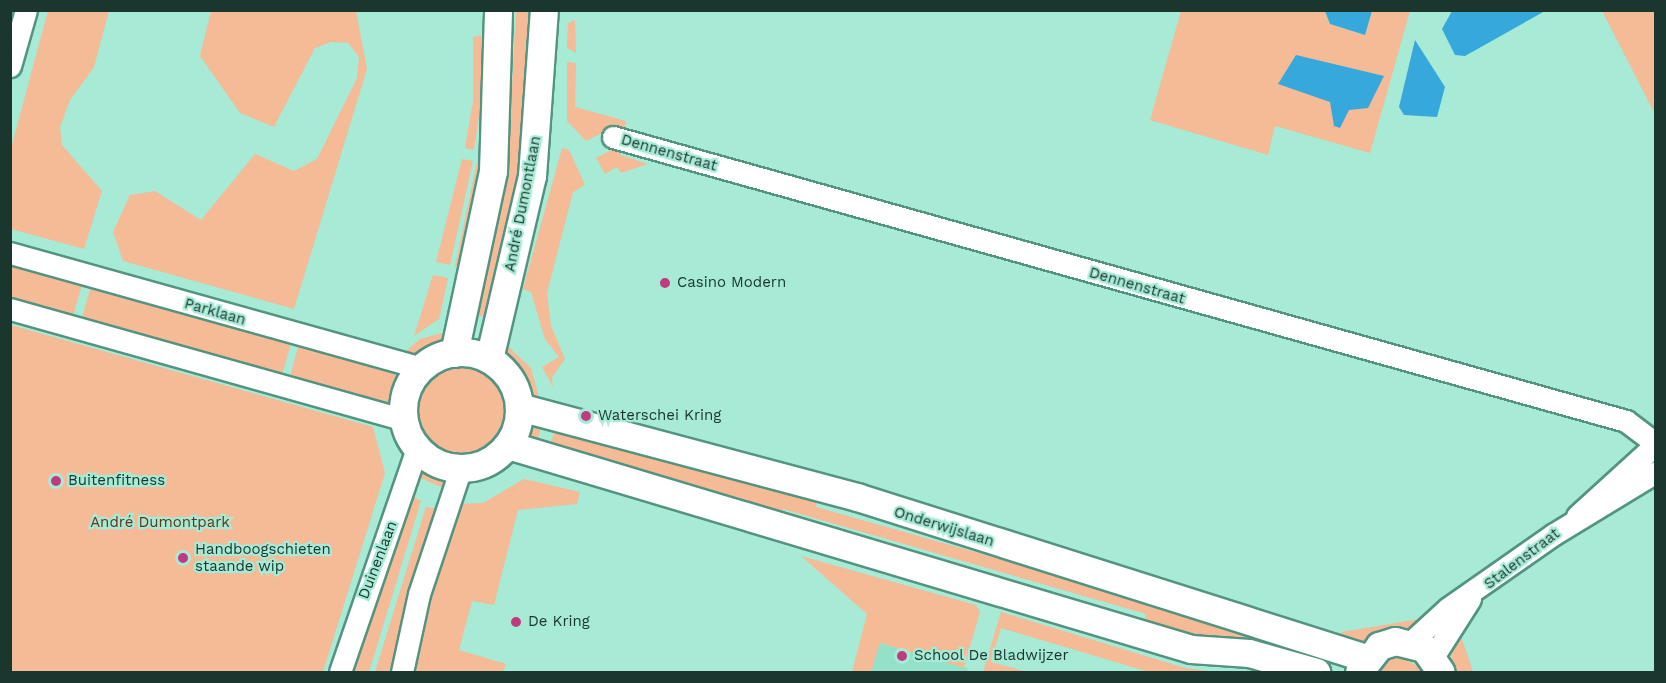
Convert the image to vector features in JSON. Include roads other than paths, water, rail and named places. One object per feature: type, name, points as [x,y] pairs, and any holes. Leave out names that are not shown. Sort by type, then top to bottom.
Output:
[{"type":"main road","points":[[454,353],[493,171],[498,10]]},
{"type":"main road","name":"André Dumontlaan","points":[[489,359],[532,176],[544,10]]},
{"type":"main road","points":[[454,353],[489,359],[504,371],[519,407],[508,445],[487,462],[461,468],[429,459],[417,448],[404,420],[410,383],[421,368],[454,353]]},
{"type":"main road","name":"Onderwijslaan","points":[[519,407],[857,497],[1363,665],[1379,646],[1411,642]]},
{"type":"main road","points":[[508,445],[1191,649],[1249,653],[1316,672]]},
{"type":"main road","points":[[1411,642],[1437,665]]},
{"type":"street","points":[[10,66],[26,10]]},
{"type":"street","name":"Dennenstraat","points":[[613,137],[1626,421],[1656,444]]},
{"type":"street","name":"Parklaan","points":[[10,253],[421,368]]},
{"type":"street","points":[[10,309],[404,420]]},
{"type":"street","name":"Stalenstraat","points":[[1411,642],[1448,608],[1472,596],[1572,522],[1656,444]]},
{"type":"street","name":"Duinenlaan","points":[[340,672],[417,448]]},
{"type":"street","points":[[402,672],[419,594],[461,468]]},
{"type":"street","name":"Stalenstraat","points":[[1572,522],[1609,505],[1656,472]]},
{"type":"street","name":"Stalenstraat","points":[[1437,665],[1472,596]]},
{"type":"water","points":[[1453,10],[1545,11],[1465,56],[1455,55],[1442,29]]},
{"type":"water","points":[[1325,11],[1372,11],[1365,35],[1330,24]]},
{"type":"water","points":[[1415,40],[1445,87],[1437,117],[1404,115],[1399,107]]},
{"type":"water","points":[[1296,55],[1384,76],[1368,108],[1349,110],[1340,128],[1334,126],[1330,102],[1278,84]]},
{"type":"place","name":"Casino Modern","points":[[665,283]]},
{"type":"place","name":"Waterschei Kring","points":[[586,416]]},
{"type":"place","name":"Buitenfitness","points":[[56,481]]},
{"type":"place","name":"Handboogschieten staande wip","points":[[183,558]]},
{"type":"place","name":"De Kring","points":[[516,622]]},
{"type":"place","name":"School De Bladwijzer","points":[[902,656]]},
{"type":"park label","name":"André Dumontpark","points":[[160,523]]}]
